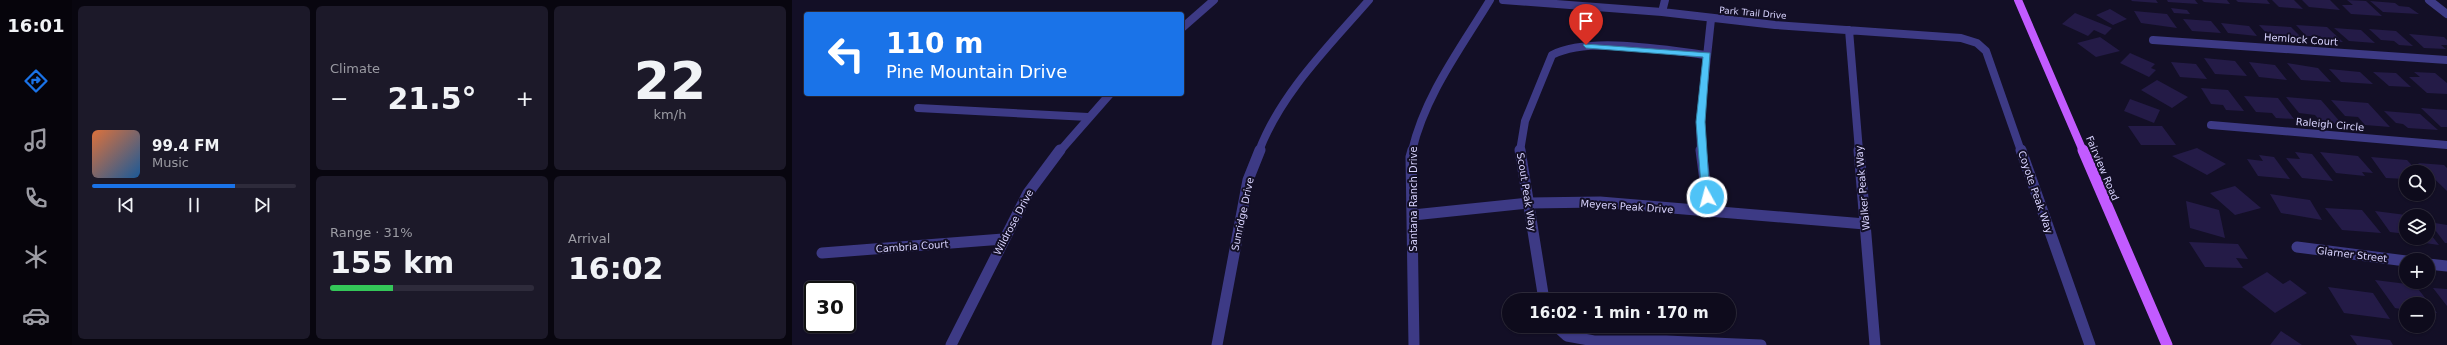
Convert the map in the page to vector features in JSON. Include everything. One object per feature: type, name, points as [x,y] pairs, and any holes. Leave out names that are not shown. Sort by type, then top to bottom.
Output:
[{"type":"main road","name":"Fairview Road","points":[[2018,0],[2167,345]]},
{"type":"street","points":[[1184,25],[1214,0]]},
{"type":"street","name":"Sunridge Drive","points":[[1216,345],[1248,180],[1262,143],[1284,104],[1308,70],[1368,0]]},
{"type":"street","name":"Santana Ranch Drive","points":[[1414,345],[1412,157],[1420,122],[1490,0]]},
{"type":"street","name":"Park Trail Drive","points":[[1503,0],[1581,3],[1711,19],[1961,38],[1977,43]]},
{"type":"street","points":[[1662,12],[1665,0]]},
{"type":"street","points":[[2429,0],[2447,14]]},
{"type":"street","points":[[1709,212],[1701,154],[1700,122],[1711,19]]},
{"type":"street","name":"Walker Peak Way","points":[[1849,30],[1875,345]]},
{"type":"street","name":"Hemlock Court","points":[[2153,40],[2447,60]]},
{"type":"street","name":"Coyote Peak Way","points":[[1977,43],[1986,51],[2090,345]]},
{"type":"street","name":"Scout Peak Way","points":[[1543,293],[1520,149],[1521,134],[1551,55],[1564,48],[1586,45],[1707,55]]},
{"type":"street","name":"Wildrose Drive","points":[[951,345],[1003,239],[1028,193],[1088,117],[1108,96]]},
{"type":"street","points":[[918,108],[1088,117]]},
{"type":"street","name":"Raleigh Circle","points":[[2211,125],[2447,145]]},
{"type":"street","name":"Meyers Peak Drive","points":[[1413,215],[1529,204],[1600,202],[1865,224]]},
{"type":"street","name":"Cambria Court","points":[[822,253],[1003,239]]},
{"type":"street","name":"Glarner Street","points":[[2297,247],[2399,260]]},
{"type":"street","points":[[2435,265],[2447,266]]},
{"type":"street","points":[[1564,333],[1567,336],[1594,341],[1666,341],[1761,345]]},
{"type":"building","points":[[2156,0],[2158,3],[2131,1]]},
{"type":"building","points":[[2167,0],[2195,0],[2198,4],[2168,2]]},
{"type":"building","points":[[2202,0],[2227,0],[2230,4],[2204,2]]},
{"type":"building","points":[[2236,0],[2267,0],[2270,4],[2238,2]]},
{"type":"building","points":[[2272,0],[2294,0],[2303,9],[2279,7]]},
{"type":"building","points":[[2302,0],[2330,0],[2340,10],[2309,7]]},
{"type":"building","points":[[2347,0],[2366,1],[2382,16],[2351,14],[2342,5],[2353,5]]},
{"type":"building","points":[[2370,1],[2395,3],[2399,6],[2409,7],[2419,14],[2383,12]]},
{"type":"building","points":[[2171,8],[2187,10],[2190,14],[2174,13]]},
{"type":"building","points":[[2110,9],[2127,19],[2113,25],[2096,15]]},
{"type":"building","points":[[2134,11],[2167,14],[2177,28],[2141,23]]},
{"type":"building","points":[[2075,13],[2112,28],[2105,35],[2094,30],[2088,36],[2062,24]]},
{"type":"building","points":[[2183,19],[2211,21],[2221,33],[2192,31]]},
{"type":"building","points":[[2221,23],[2249,26],[2257,36],[2228,33]]},
{"type":"building","points":[[2259,25],[2291,27],[2303,39],[2270,37]]},
{"type":"building","points":[[2296,25],[2327,27],[2343,42],[2324,41],[2320,36],[2306,36]]},
{"type":"building","points":[[2334,28],[2361,30],[2375,43],[2349,41]]},
{"type":"building","points":[[2369,29],[2396,31],[2413,46],[2399,45],[2394,41],[2381,40]]},
{"type":"building","points":[[2409,34],[2444,37],[2447,40],[2447,45],[2441,45],[2446,49],[2424,48]]},
{"type":"building","points":[[2100,37],[2120,51],[2096,57],[2077,43]]},
{"type":"building","points":[[2130,53],[2155,64],[2151,68],[2156,70],[2149,77],[2120,63]]},
{"type":"building","points":[[2204,58],[2235,61],[2247,76],[2215,74]]},
{"type":"building","points":[[2171,62],[2196,64],[2207,79],[2180,77]]},
{"type":"building","points":[[2249,62],[2275,65],[2287,80],[2259,77]]},
{"type":"building","points":[[2287,63],[2318,68],[2331,82],[2301,80]]},
{"type":"building","points":[[2329,69],[2360,72],[2373,84],[2341,82]]},
{"type":"building","points":[[2373,72],[2396,73],[2411,87],[2389,86]]},
{"type":"building","points":[[2414,72],[2435,73],[2447,83],[2447,94],[2427,93],[2409,77],[2420,77]]},
{"type":"building","points":[[2157,80],[2188,97],[2172,108],[2141,90]]},
{"type":"building","points":[[2201,88],[2228,90],[2244,111],[2226,110],[2223,105],[2211,104]]},
{"type":"building","points":[[2244,96],[2278,98],[2294,119],[2276,118],[2272,113],[2256,112]]},
{"type":"building","points":[[2286,97],[2321,100],[2342,124],[2322,123],[2315,115],[2299,113]]},
{"type":"building","points":[[2130,99],[2160,110],[2154,123],[2124,111]]},
{"type":"building","points":[[2331,100],[2368,103],[2390,127],[2365,125],[2358,117],[2345,116]]},
{"type":"building","points":[[2421,108],[2447,110],[2447,127],[2441,127]]},
{"type":"building","points":[[2384,111],[2420,114],[2438,130],[2408,128],[2403,124],[2396,123]]},
{"type":"building","points":[[2128,126],[2162,126],[2176,145],[2141,145]]},
{"type":"building","points":[[2197,148],[2226,164],[2207,175],[2172,156]]},
{"type":"building","points":[[2295,152],[2312,154],[2333,181],[2302,178],[2286,158],[2300,159]]},
{"type":"building","points":[[2320,152],[2358,156],[2373,173],[2362,172],[2365,176],[2336,173]]},
{"type":"building","points":[[2259,155],[2274,157],[2290,179],[2258,176],[2247,159],[2263,161]]},
{"type":"building","points":[[2371,157],[2407,160],[2412,165],[2399,165],[2399,179],[2386,178]]},
{"type":"building","points":[[2418,163],[2444,165],[2447,168],[2447,191],[2435,179],[2435,165],[2420,165]]},
{"type":"building","points":[[2235,186],[2261,208],[2235,215],[2210,193]]},
{"type":"building","points":[[2270,194],[2310,200],[2322,220],[2281,213]]},
{"type":"building","points":[[2186,201],[2219,210],[2225,238],[2190,228]]},
{"type":"building","points":[[2325,208],[2362,210],[2381,233],[2342,230]]},
{"type":"building","points":[[2375,211],[2399,214],[2399,233],[2390,232]]},
{"type":"building","points":[[2435,223],[2447,225],[2447,243],[2445,243],[2435,230]]},
{"type":"building","points":[[2189,242],[2238,244],[2248,259],[2236,258],[2243,268],[2205,267]]},
{"type":"building","points":[[2267,272],[2283,284],[2290,280],[2307,293],[2275,313],[2242,287]]},
{"type":"building","points":[[2375,280],[2399,283],[2399,289],[2418,289],[2424,297],[2399,297],[2399,309],[2395,308]]},
{"type":"building","points":[[2328,287],[2373,293],[2390,319],[2344,313]]},
{"type":"building","points":[[2434,289],[2447,289],[2447,306]]},
{"type":"building","points":[[2281,331],[2302,345],[2270,345]]},
{"type":"building","points":[[2350,335],[2390,340],[2393,345],[2357,345]]},
{"type":"route","points":[[1586,45],[1707,55],[1700,122],[1701,154],[1707,197]]}]
